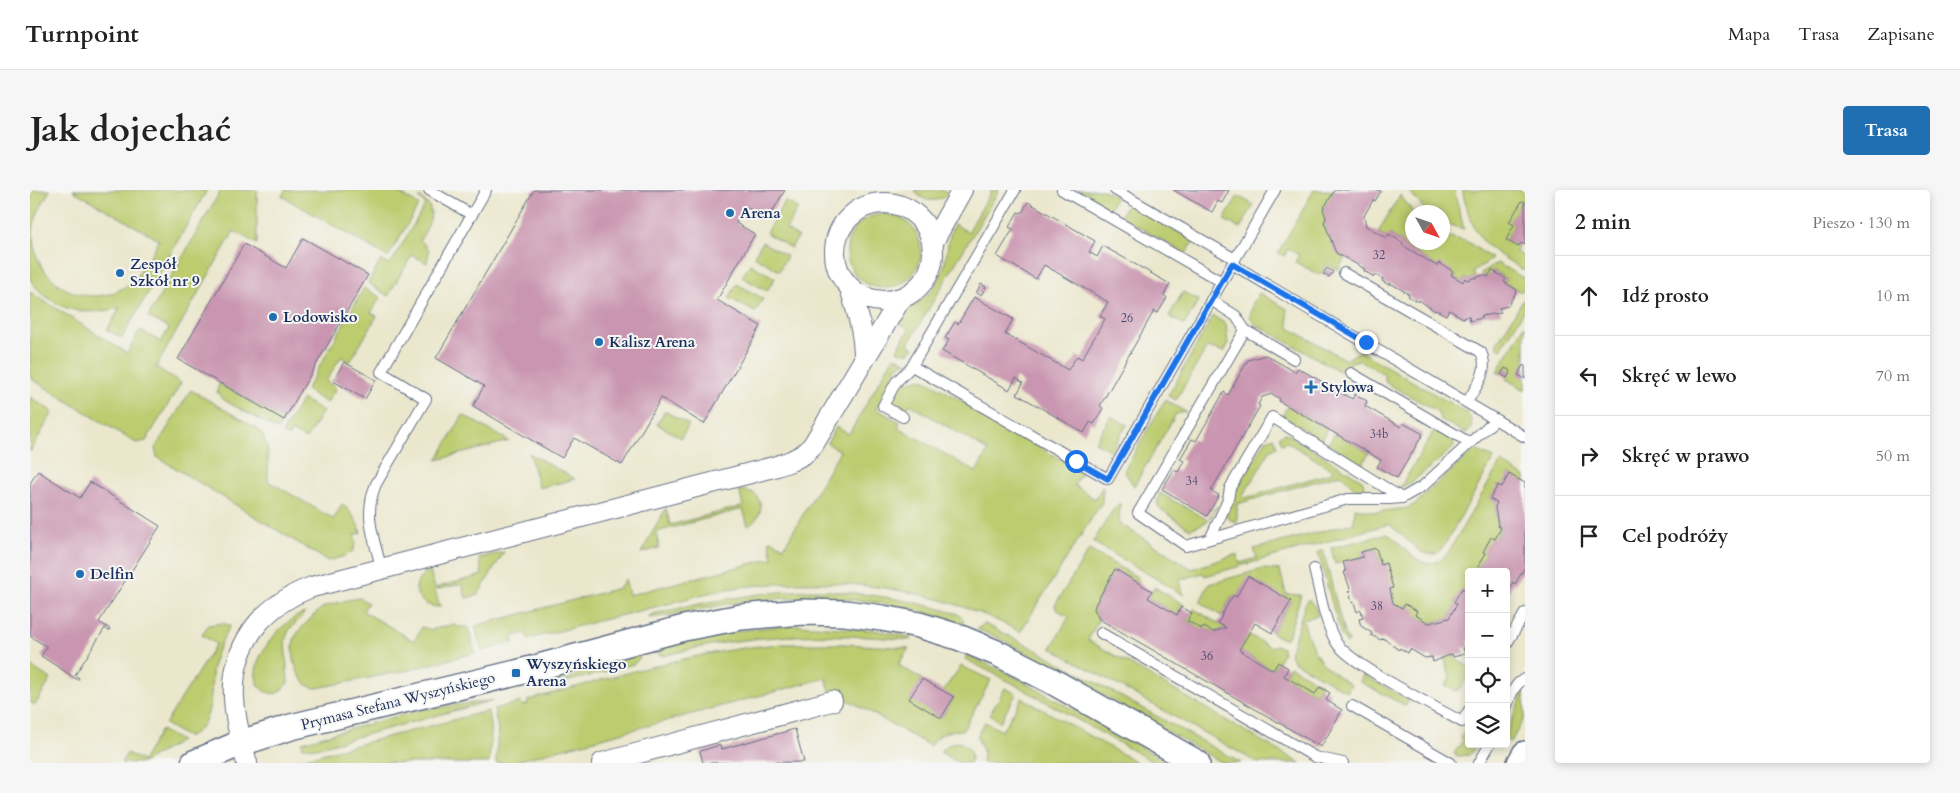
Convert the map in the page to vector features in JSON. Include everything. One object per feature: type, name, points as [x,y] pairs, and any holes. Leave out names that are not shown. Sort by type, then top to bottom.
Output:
[{"type":"street","points":[[933,242],[962,190]]},
{"type":"street","points":[[850,288],[862,296],[874,300],[888,301],[914,292],[927,276],[934,256],[933,242],[929,230],[922,219],[893,196],[862,207],[851,215],[842,225],[836,238],[836,265],[850,288],[864,340],[864,357]]},
{"type":"street","points":[[244,753],[235,719],[233,697],[234,678],[242,646],[252,631],[275,607],[295,593],[792,461],[804,454],[821,433],[864,357],[901,298]]},
{"type":"street","name":"Prymasa Stefana Wyszyńskiego","points":[[194,763],[244,753],[292,727],[487,680],[701,624],[762,614],[826,612],[869,616],[919,625],[982,647],[1050,680],[1198,763]]},
{"type":"street","points":[[602,763],[832,701]]},
{"type":"street","points":[[1520,763],[1525,754]]},
{"type":"lane","points":[[429,190],[472,215]]},
{"type":"lane","points":[[382,570],[370,521],[369,508],[371,496],[376,484],[426,399],[381,372],[486,190]]},
{"type":"lane","points":[[903,417],[883,406],[896,382],[912,366],[1015,190]]},
{"type":"lane","points":[[1062,190],[1222,282]]},
{"type":"lane","points":[[1116,190],[1525,437]]},
{"type":"lane","points":[[912,366],[1108,479],[1275,190]]},
{"type":"lane","points":[[1344,273],[1481,352],[1485,371],[1467,402]]},
{"type":"lane","points":[[1211,300],[1236,316],[1245,330],[1294,359]]},
{"type":"lane","points":[[1245,330],[1138,513],[1186,546],[1348,499],[1402,498],[1423,486],[1496,419]]},
{"type":"lane","points":[[1351,373],[1470,443]]},
{"type":"lane","points":[[1210,539],[1228,500],[1230,488],[1272,417],[1402,498]]},
{"type":"lane","points":[[1314,569],[1332,635],[1344,652],[1368,668],[1462,722],[1465,717]]},
{"type":"lane","points":[[1510,638],[1525,613]]},
{"type":"lane","points":[[1101,633],[1315,757],[1343,763]]},
{"type":"lane","points":[[1508,703],[1515,688],[1520,681],[1525,679]]},
{"type":"lane","points":[[1352,706],[1451,763]]},
{"type":"lane","points":[[1479,763],[1488,748]]},
{"type":"green space","points":[[31,190],[50,190],[39,210],[33,232],[34,249],[40,264],[50,277],[63,287],[78,294],[94,296],[110,294],[131,282],[145,265],[159,240],[72,190],[207,190],[122,338],[107,330],[120,308],[94,312],[70,309],[49,299],[30,280]]},
{"type":"green space","points":[[221,190],[258,190],[257,244],[234,231],[156,367],[181,383],[146,441],[136,443],[30,378],[30,292],[127,353],[140,330],[161,342],[169,328],[148,317]]},
{"type":"green space","points":[[285,190],[394,190],[419,205],[388,257],[282,196]]},
{"type":"green space","points":[[914,190],[942,190],[949,194],[940,199],[930,200],[921,197]]},
{"type":"green space","points":[[992,190],[999,190],[908,344],[914,348],[906,353],[897,350],[909,329],[896,321],[937,284],[943,271],[954,224],[968,232]]},
{"type":"green space","points":[[1077,190],[1104,190],[1116,197],[1109,209]]},
{"type":"green space","points":[[1314,190],[1335,190],[1323,209],[1326,218],[1324,222],[1336,253],[1345,258],[1338,270],[1327,264],[1320,275],[1295,262],[1299,255],[1288,249],[1284,256],[1278,253]]},
{"type":"green space","points":[[1408,190],[1454,190],[1464,229],[1450,225],[1450,205],[1421,205]]},
{"type":"green space","points":[[1462,190],[1525,190],[1524,202],[1522,201],[1510,222],[1514,225],[1506,240],[1518,247],[1516,252],[1525,257],[1525,271],[1498,254],[1482,240],[1471,220]]},
{"type":"green space","points":[[1400,195],[1408,205],[1405,205],[1405,247],[1402,245],[1403,243],[1390,234],[1387,238],[1378,232]]},
{"type":"green space","points":[[1238,196],[1254,205],[1240,228],[1224,220]]},
{"type":"green space","points":[[420,197],[426,202],[431,212],[429,223],[420,240],[429,250],[427,263],[412,255],[388,296],[368,283],[381,260],[388,264],[391,263],[425,205],[419,199]]},
{"type":"green space","points":[[785,201],[798,208],[786,230],[798,237],[791,248],[766,233]]},
{"type":"green space","points":[[1128,203],[1194,241],[1186,254],[1120,216]]},
{"type":"green space","points":[[884,214],[898,217],[910,225],[918,237],[921,251],[918,265],[910,277],[898,285],[884,288],[870,285],[858,277],[850,265],[847,251],[850,237],[858,225],[870,217]]},
{"type":"green space","points":[[1450,237],[1468,242],[1492,259],[1473,272],[1475,278],[1467,280],[1465,278],[1463,282],[1410,250],[1450,250]]},
{"type":"green space","points":[[762,242],[787,256],[779,271],[754,256]]},
{"type":"green space","points":[[1497,263],[1525,279],[1525,286],[1521,292],[1504,282],[1506,279],[1493,270],[1488,277],[1482,276],[1481,273]]},
{"type":"green space","points":[[750,264],[775,278],[767,291],[742,277]]},
{"type":"green space","points":[[737,284],[763,299],[755,312],[729,298]]},
{"type":"green space","points":[[364,288],[380,297],[371,313],[377,316],[350,362],[341,357],[326,381],[336,388],[327,403],[306,390]]},
{"type":"green space","points":[[1183,292],[1199,301],[1184,325],[1169,316]]},
{"type":"green space","points":[[1259,293],[1287,309],[1289,328],[1346,360],[1360,351],[1467,413],[1471,419],[1471,429],[1467,433],[1440,419],[1437,411],[1386,383],[1384,374],[1359,360],[1351,362],[1347,369],[1339,371],[1255,324],[1250,317],[1253,303]]},
{"type":"green space","points":[[1525,297],[1525,309],[1501,349],[1496,345]]},
{"type":"green space","points":[[1213,316],[1226,324],[1228,345],[1224,352],[1207,347],[1176,400],[1168,396]]},
{"type":"green space","points":[[1525,325],[1525,390],[1506,379],[1510,371],[1505,368],[1501,374],[1497,372]]},
{"type":"green space","points":[[894,356],[908,363],[903,362],[897,367],[876,409],[900,422],[898,427],[976,472],[988,451],[910,404],[905,413],[892,405],[895,393],[903,384],[908,381],[926,380],[1082,472],[1074,485],[1095,499],[1103,486],[1102,502],[1020,632],[987,616],[953,603],[917,594],[844,584],[770,584],[717,591],[528,639],[526,633],[513,636],[514,642],[482,651],[475,626],[619,588],[625,579],[629,595],[773,558],[769,541],[771,540],[784,547],[840,451],[827,443],[836,427],[849,434]]},
{"type":"green space","points":[[219,383],[284,420],[278,430],[222,399],[217,392]]},
{"type":"green space","points":[[191,390],[258,429],[267,447],[268,481],[334,519],[342,504],[346,507],[354,517],[361,533],[354,535],[356,542],[353,551],[345,556],[328,561],[157,457],[155,448]]},
{"type":"green space","points":[[30,397],[53,412],[30,452]]},
{"type":"green space","points":[[302,399],[323,411],[306,439],[291,431],[288,437],[282,433]]},
{"type":"green space","points":[[1165,400],[1186,412],[1176,414],[1134,486],[1124,471]]},
{"type":"green space","points":[[1288,406],[1327,429],[1321,440],[1282,416]]},
{"type":"green space","points":[[665,411],[689,425],[681,438],[657,424]]},
{"type":"green space","points":[[463,415],[509,441],[437,460]]},
{"type":"green space","points":[[1111,416],[1127,425],[1111,451],[1095,442]]},
{"type":"green space","points":[[1435,429],[1454,441],[1453,448],[1412,482],[1400,488]]},
{"type":"green space","points":[[1286,433],[1362,480],[1365,487],[1355,489],[1341,474],[1237,504],[1237,522],[1230,520],[1226,515],[1233,502],[1233,494],[1266,440],[1274,437],[1277,447],[1271,449],[1243,496],[1245,498],[1331,473],[1333,470],[1287,442],[1282,444],[1279,436]]},
{"type":"green space","points":[[1335,433],[1369,453],[1362,465],[1328,444]]},
{"type":"green space","points":[[1475,450],[1494,458],[1444,546],[1436,554],[1425,554],[1420,551],[1389,524],[1205,576],[1203,573],[1179,580],[1184,595],[1093,542],[1113,510],[1120,503],[1119,523],[1192,569],[1237,554],[1240,563],[1257,558],[1254,549],[1354,523],[1355,508],[1375,512],[1407,508],[1417,503]]},
{"type":"green space","points":[[529,453],[575,479],[539,488]]},
{"type":"green space","points":[[1502,463],[1525,477],[1525,483],[1509,474],[1502,487],[1498,485],[1490,499],[1497,503],[1495,507],[1498,526],[1501,528],[1484,552],[1486,553],[1477,568],[1465,568],[1465,589],[1462,589],[1454,602],[1457,604],[1449,618],[1429,623],[1393,603],[1386,563],[1381,565],[1376,548],[1362,552],[1363,557],[1335,564],[1331,548],[1386,534],[1391,536],[1419,560],[1426,563],[1434,563],[1441,559],[1449,551],[1499,465]]},
{"type":"green space","points":[[739,490],[752,492],[761,505],[759,514],[748,526],[743,509],[656,532],[659,548],[641,553],[666,508],[670,525],[743,506]]},
{"type":"green space","points":[[1160,493],[1208,520],[1217,506],[1207,522],[1190,529],[1159,508],[1157,501]]},
{"type":"green space","points":[[1089,550],[1137,577],[1139,583],[1115,570],[1095,605],[1094,609],[1099,619],[1088,640],[1300,763],[1258,763],[1051,648],[1069,617],[1056,609],[1055,605]]},
{"type":"green space","points":[[1323,550],[1345,637],[1349,640],[1347,644],[1341,636],[1318,552]]},
{"type":"green space","points":[[504,552],[478,595],[466,598],[462,584],[435,590],[440,607],[424,603],[419,598],[416,587],[418,581],[430,571],[435,588],[482,575],[479,558]]},
{"type":"green space","points":[[1262,569],[1280,570],[1286,594],[1301,595],[1288,637],[1283,639],[1272,633],[1291,601],[1232,596],[1221,616],[1200,602],[1209,584]]},
{"type":"green space","points":[[1154,587],[1183,604],[1177,615],[1148,598]]},
{"type":"green space","points":[[816,590],[870,595],[923,604],[958,614],[963,619],[964,625],[908,608],[851,599],[822,598],[793,598],[735,603],[649,618],[652,614],[734,598],[774,592]]},
{"type":"green space","points":[[360,598],[368,603],[363,611],[414,641],[422,627],[431,630],[454,624],[458,627],[468,627],[475,653],[409,670],[317,688],[310,686],[304,682],[296,668],[293,651],[295,637],[322,608]]},
{"type":"green space","points":[[1309,599],[1318,615],[1303,620],[1311,643],[1325,665],[1351,685],[1347,692],[1293,661],[1290,654],[1305,604]]},
{"type":"green space","points":[[1194,609],[1226,628],[1213,632],[1204,627],[1202,629],[1187,621]]},
{"type":"green space","points":[[305,613],[289,630],[285,640],[288,683],[278,693],[266,692],[260,687],[256,678],[261,655],[286,624]]},
{"type":"green space","points":[[223,623],[230,626],[214,661],[208,715],[197,731],[187,737],[165,724],[216,644],[202,635],[208,625]]},
{"type":"green space","points":[[985,624],[1048,656],[1241,763],[1223,763],[1046,663],[999,638],[976,629]]},
{"type":"green space","points":[[798,625],[873,630],[911,637],[910,640],[816,635],[786,636],[695,648],[663,656],[653,650],[725,633]]},
{"type":"green space","points":[[1248,634],[1270,647],[1276,645],[1282,648],[1283,653],[1273,670],[1239,650]]},
{"type":"green space","points":[[782,644],[844,644],[909,648],[898,665],[922,679],[910,699],[941,718],[954,698],[943,691],[961,666],[991,680],[963,730],[944,733],[930,746],[843,697],[832,697],[826,678],[509,763],[496,763],[498,729],[494,709],[521,702],[522,706],[528,704],[528,700],[654,666],[718,652]]},
{"type":"green space","points":[[639,653],[639,659],[634,664],[555,685],[607,661]]},
{"type":"green space","points":[[1452,654],[1454,658],[1465,665],[1465,682],[1456,691],[1445,686],[1450,678],[1444,657]]},
{"type":"green space","points":[[967,655],[1015,677],[1169,763],[1155,763],[1014,684],[965,659]]},
{"type":"green space","points":[[30,666],[51,679],[35,705],[30,702]]},
{"type":"green space","points":[[1290,666],[1321,684],[1315,694],[1284,676]]},
{"type":"green space","points":[[1363,675],[1409,700],[1406,706],[1360,682]]},
{"type":"green space","points":[[1005,688],[1016,694],[1000,722],[990,714]]},
{"type":"green space","points":[[1524,691],[1525,717],[1511,742],[1510,725]]},
{"type":"green space","points":[[1022,698],[1138,763],[982,763],[983,751],[977,736],[985,722],[1002,731]]},
{"type":"green space","points":[[494,700],[316,748],[303,747],[302,742],[420,710]]},
{"type":"green space","points":[[488,711],[491,733],[489,763],[294,763],[298,760]]},
{"type":"green space","points":[[161,730],[181,741],[142,763],[121,763],[127,753],[142,761]]},
{"type":"green space","points":[[1465,731],[1465,748],[1475,748],[1469,755],[1458,756],[1454,754],[1463,740],[1460,738]]},
{"type":"green space","points":[[956,742],[964,744],[969,749],[971,755],[970,763],[959,763],[940,752],[949,744]]},
{"type":"building","name":"Kalisz Arena","points":[[534,190],[785,190],[768,219],[745,206],[736,223],[755,234],[717,300],[761,326],[704,424],[661,398],[622,465],[574,438],[562,458],[473,406],[484,386],[436,358]]},
{"type":"building","points":[[1173,190],[1229,190],[1222,203],[1218,201],[1212,212]]},
{"type":"building","points":[[1335,190],[1379,190],[1381,191],[1375,201],[1373,200],[1364,216],[1366,226],[1387,238],[1389,234],[1403,243],[1402,245],[1405,247],[1405,250],[1410,250],[1437,266],[1439,263],[1453,271],[1451,275],[1463,282],[1465,278],[1467,280],[1484,275],[1488,277],[1492,270],[1506,279],[1504,282],[1517,290],[1508,306],[1499,308],[1501,313],[1481,316],[1482,318],[1470,321],[1469,316],[1463,318],[1449,310],[1446,315],[1435,311],[1419,300],[1418,302],[1408,296],[1409,294],[1390,283],[1389,285],[1375,275],[1374,277],[1364,271],[1365,269],[1336,253],[1324,222],[1326,218],[1323,209]]},
{"type":"building","points":[[1522,201],[1525,202],[1525,245],[1521,243],[1518,247],[1506,240],[1514,225],[1509,222]]},
{"type":"building","points":[[1028,202],[1095,241],[1089,252],[1097,257],[1103,246],[1170,284],[1164,295],[1167,298],[1158,313],[1154,311],[1100,406],[1103,408],[1094,424],[1090,422],[1084,433],[1017,394],[1023,383],[1016,378],[1009,390],[942,351],[949,340],[945,338],[955,322],[958,324],[974,297],[1013,319],[1005,334],[1068,370],[1077,356],[1082,359],[1105,319],[1100,316],[1108,302],[1044,265],[1036,279],[997,256],[1013,229],[1009,227],[1018,212],[1022,213]]},
{"type":"building","name":"Lodowisko","points":[[303,238],[368,275],[284,420],[178,359],[244,244],[286,268]]},
{"type":"building","points":[[1327,268],[1333,272],[1329,277],[1323,274]]},
{"type":"building","points":[[981,284],[986,287],[981,295],[976,293]]},
{"type":"building","points":[[1266,355],[1295,372],[1298,368],[1352,399],[1355,394],[1367,401],[1365,406],[1401,427],[1403,423],[1423,434],[1397,478],[1377,467],[1381,460],[1279,401],[1280,399],[1272,394],[1262,397],[1258,405],[1260,406],[1211,491],[1219,495],[1207,516],[1162,489],[1174,470],[1178,472],[1184,461],[1180,459],[1192,439],[1196,441],[1224,392],[1228,395],[1248,360]]},
{"type":"building","points":[[344,362],[376,380],[365,399],[333,381]]},
{"type":"building","points":[[1523,365],[1525,366],[1525,379],[1518,375]]},
{"type":"building","points":[[1505,368],[1511,371],[1507,378],[1501,374]]},
{"type":"building","name":"Delfin","points":[[38,471],[80,498],[90,482],[160,526],[99,622],[110,629],[109,631],[105,628],[75,675],[79,678],[78,680],[41,656],[47,647],[30,636],[30,483]]},
{"type":"building","points":[[1509,474],[1525,483],[1525,567],[1515,584],[1513,582],[1510,589],[1510,568],[1477,568],[1486,553],[1483,552],[1491,537],[1495,539],[1501,528],[1498,526],[1495,507],[1497,503],[1490,499],[1498,485],[1502,487]]},
{"type":"building","points":[[1376,548],[1381,565],[1386,563],[1393,588],[1390,589],[1393,603],[1402,608],[1405,604],[1417,611],[1415,615],[1429,623],[1449,618],[1457,604],[1454,602],[1462,588],[1464,590],[1465,589],[1465,648],[1463,648],[1465,654],[1453,657],[1452,654],[1433,662],[1432,657],[1425,658],[1410,649],[1408,653],[1400,648],[1399,650],[1383,638],[1381,640],[1371,635],[1372,633],[1361,626],[1359,619],[1363,618],[1361,610],[1357,612],[1354,602],[1352,603],[1349,591],[1351,591],[1344,572],[1346,572],[1343,562],[1363,557],[1361,552]]},
{"type":"building","points":[[1115,569],[1152,591],[1148,598],[1177,615],[1181,607],[1192,613],[1187,621],[1202,629],[1204,627],[1213,632],[1226,628],[1218,623],[1233,595],[1236,597],[1248,576],[1291,601],[1272,633],[1255,623],[1239,650],[1273,670],[1278,662],[1288,668],[1284,676],[1315,694],[1320,687],[1330,693],[1326,700],[1342,710],[1321,747],[1099,619],[1094,609],[1095,605]]},
{"type":"building","points":[[922,679],[954,697],[941,718],[909,699]]},
{"type":"building","points":[[795,729],[804,762],[703,763],[700,751],[720,745],[722,749]]},
{"type":"place","name":"Arena","points":[[730,213]]},
{"type":"place","name":"Zespół Szkół nr 9","points":[[120,273]]},
{"type":"place","name":"Lodowisko","points":[[273,317]]},
{"type":"place","name":"Kalisz Arena","points":[[599,342]]},
{"type":"place","name":"Stylowa","points":[[1311,387]]},
{"type":"place","name":"Delfin","points":[[80,574]]},
{"type":"place","name":"Wyszyńskiego Arena","points":[[516,673]]},
{"type":"route","points":[[1076,461],[1108,479],[1232,264],[1366,342]]}]
